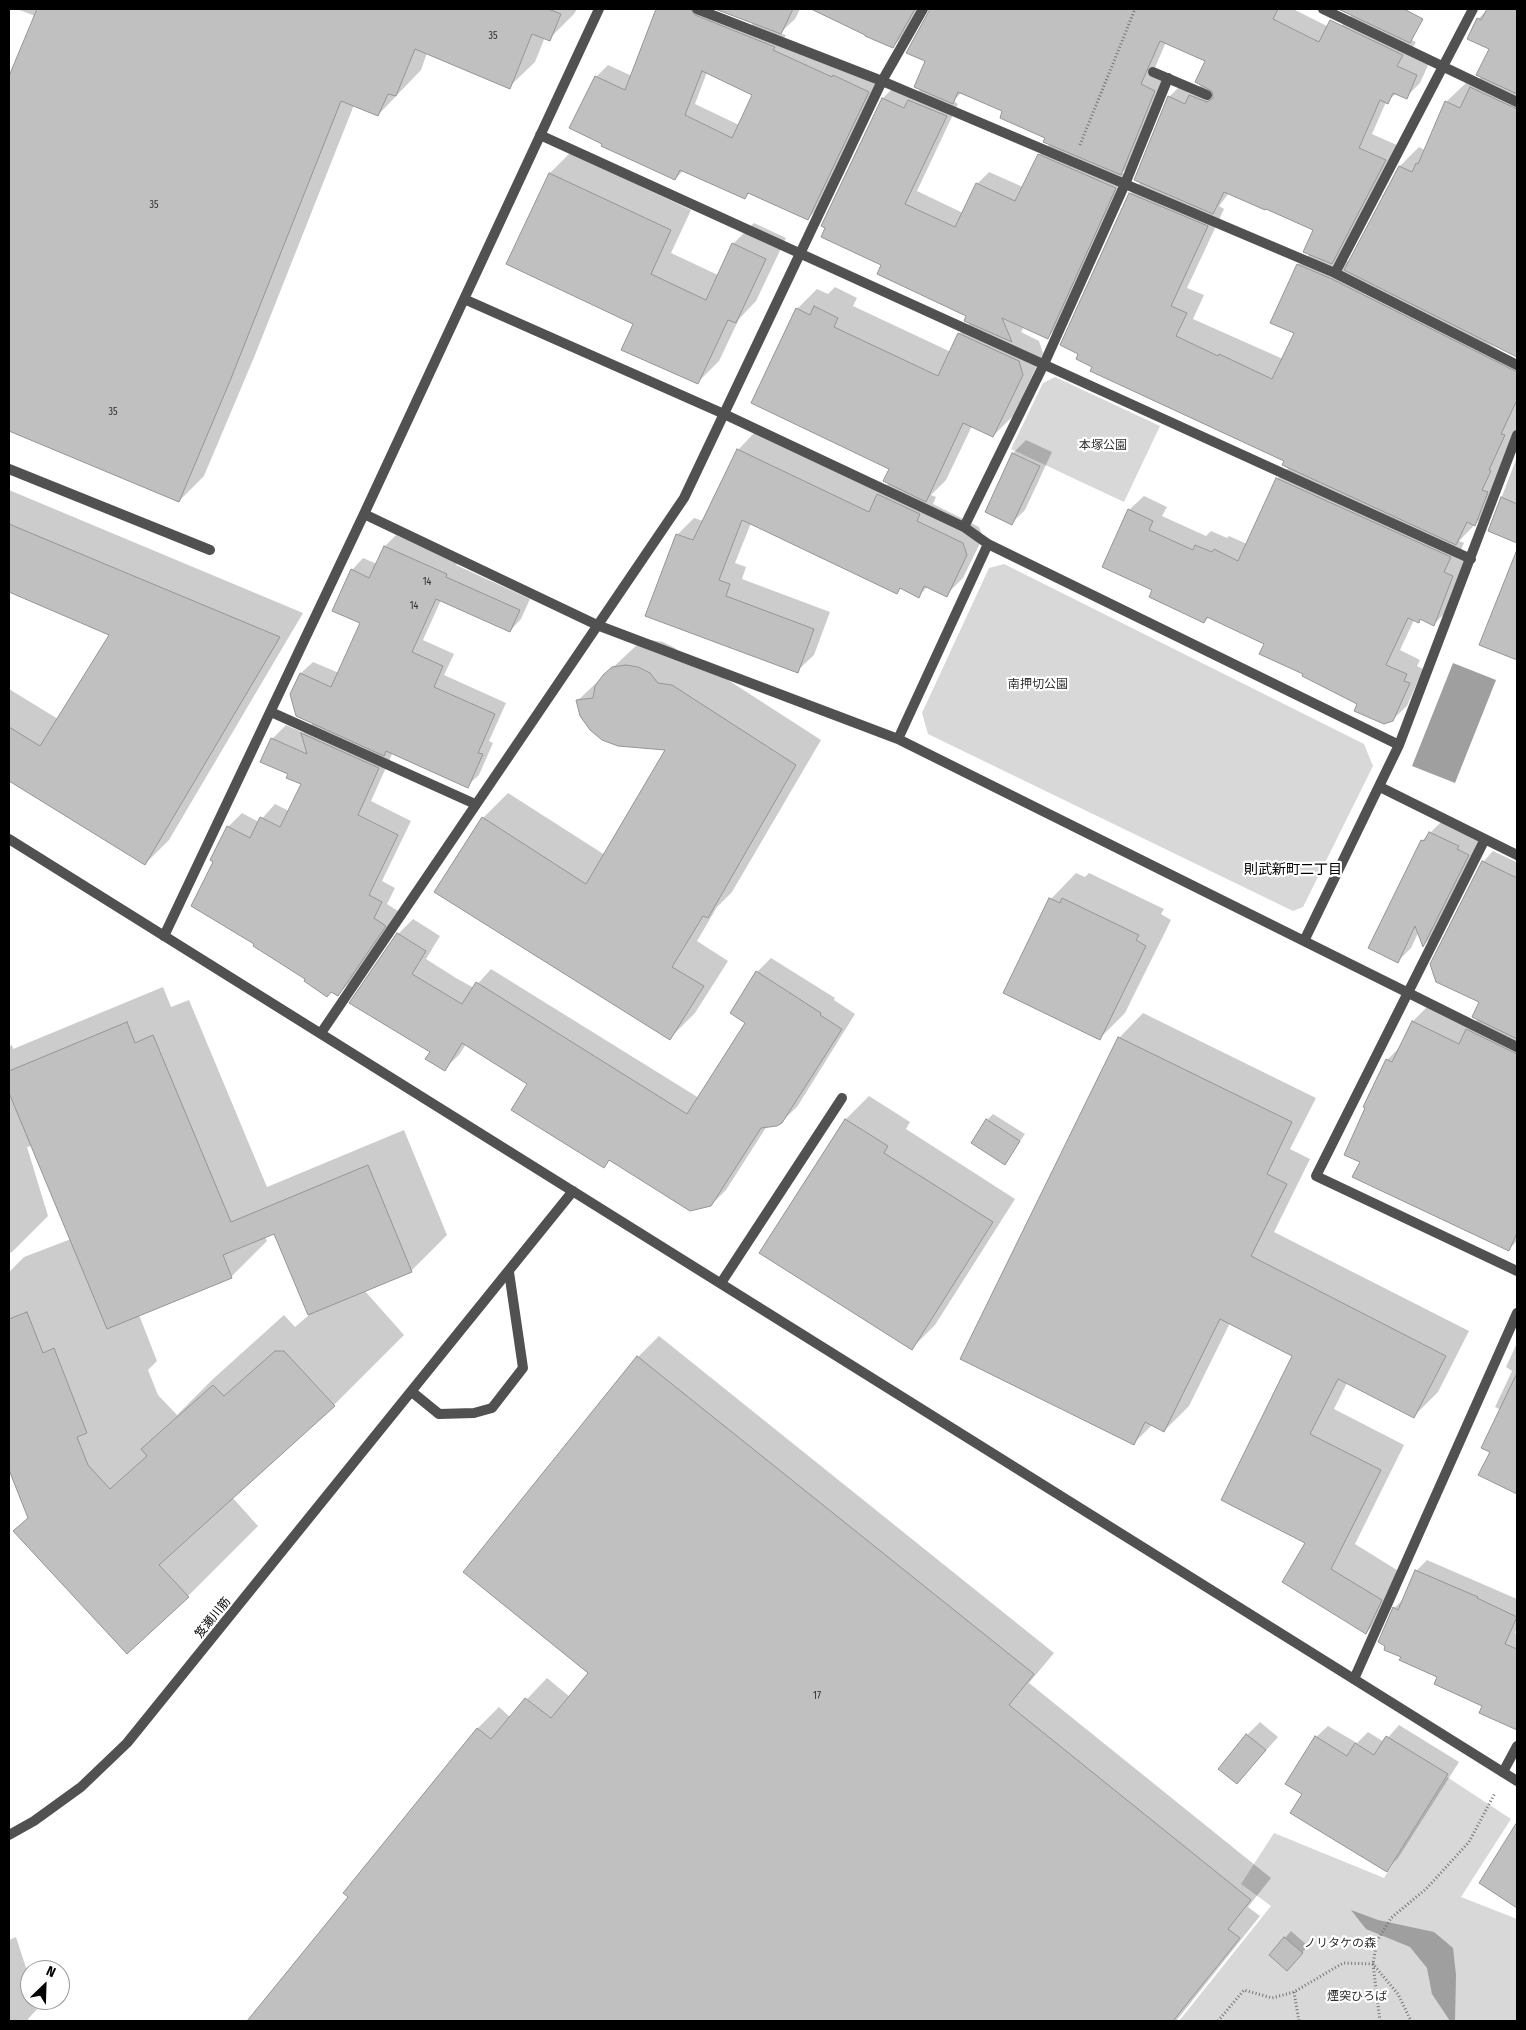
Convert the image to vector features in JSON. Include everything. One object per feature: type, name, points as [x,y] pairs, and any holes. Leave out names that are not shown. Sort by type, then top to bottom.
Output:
[{"type":"street","points":[[164,936],[364,514],[599,9]]},
{"type":"street","points":[[697,9],[882,81],[1335,273],[1517,365]]},
{"type":"street","points":[[320,1033],[684,498],[882,81],[923,9]]},
{"type":"street","points":[[1323,9],[1517,102]]},
{"type":"street","points":[[1335,273],[1473,9]]},
{"type":"street","points":[[1153,72],[1207,95]]},
{"type":"street","points":[[964,527],[1044,364],[1125,184],[1168,78]]},
{"type":"street","points":[[540,135],[1471,559]]},
{"type":"street","points":[[464,299],[724,414],[964,527],[988,544],[1399,745]]},
{"type":"street","points":[[1304,942],[1399,745],[1517,435]]},
{"type":"street","points":[[9,469],[210,550]]},
{"type":"street","points":[[364,514],[597,625],[898,739],[1517,1046]]},
{"type":"street","points":[[898,739],[988,544]]},
{"type":"street","points":[[270,712],[475,804]]},
{"type":"street","points":[[1380,787],[1517,855]]},
{"type":"street","points":[[9,838],[1517,1781]]},
{"type":"street","points":[[1485,839],[1316,1176],[1517,1271]]},
{"type":"street","points":[[721,1284],[842,1098]]},
{"type":"street","name":"笈瀬川筋","points":[[9,1835],[34,1821],[81,1787],[127,1743],[573,1191]]},
{"type":"street","points":[[412,1392],[439,1414],[474,1413],[492,1408],[523,1368],[509,1272]]},
{"type":"street","points":[[1354,1679],[1517,1313]]},
{"type":"street","points":[[1503,1772],[1517,1746]]},
{"type":"path","points":[[1073,162],[1135,9]]},
{"type":"path","points":[[1380,2021],[1373,1964],[1377,1941],[1390,1918],[1426,1889],[1469,1842],[1495,1793]]},
{"type":"path","points":[[1218,2021],[1244,1990],[1272,1998],[1294,1992],[1343,1963],[1373,1964],[1398,1994],[1411,2021]]},
{"type":"path","points":[[1294,1992],[1299,2021]]},
{"type":"green space","name":"本塚公園","points":[[1055,377],[1160,426],[1124,502],[1011,449],[1043,383]]},
{"type":"green space","name":"南押切公園","points":[[1004,564],[1364,744],[1373,766],[1303,907],[1293,911],[928,734],[922,713],[989,568]]},
{"type":"green space","name":"ノリタケの森","points":[[1447,1777],[1511,1819],[1461,1897],[1517,1919],[1517,2021],[1179,2021],[1271,1906],[1241,1884],[1274,1833],[1384,1878]]},
{"type":"shaded area","points":[[1453,663],[1496,680],[1455,783],[1412,766]]},
{"type":"shaded area","points":[[1351,1910],[1378,1920],[1434,1932],[1453,1948],[1456,1975],[1455,2021],[1450,2021],[1432,1994],[1427,1968],[1410,1947],[1366,1929]]},
{"type":"building","points":[[37,9],[548,9],[561,14],[550,41],[532,34],[510,89],[415,49],[396,96],[388,94],[378,116],[341,101],[230,381],[179,502],[9,431],[9,76]]},
{"type":"building","points":[[656,9],[690,9],[695,15],[775,47],[773,50],[869,92],[808,220],[748,193],[745,199],[680,170],[675,180],[601,146],[602,144],[569,128],[595,76],[625,90]],"holes":[[[702,71],[752,95],[732,138],[685,115]]]},
{"type":"building","points":[[715,9],[793,9],[781,34]]},
{"type":"building","points":[[811,9],[915,9],[893,48]]},
{"type":"building","points":[[930,9],[1278,9],[1273,19],[1319,42],[1330,20],[1403,55],[1397,66],[1417,75],[1407,99],[1393,93],[1388,104],[1380,100],[1359,148],[1386,160],[1332,264],[1303,252],[1313,230],[1266,209],[1224,192],[1213,214],[1134,180],[1168,96],[1185,104],[1189,95],[1207,102],[1213,98],[1212,91],[1195,82],[1205,61],[1160,41],[1141,84],[1155,91],[1121,175],[1043,142],[1045,138],[1000,118],[1002,111],[958,92],[953,104],[914,87],[925,61],[906,53]]},
{"type":"building","points":[[1338,9],[1404,9],[1423,19],[1410,43]]},
{"type":"building","points":[[1487,9],[1517,9],[1517,94],[1476,75],[1489,49],[1467,39],[1477,18],[1481,20]]},
{"type":"building","points":[[1470,87],[1517,109],[1517,357],[1344,270],[1399,166],[1412,172],[1416,163],[1418,164],[1445,101],[1460,108]]},
{"type":"building","points":[[882,98],[904,108],[908,100],[947,116],[905,204],[955,227],[976,183],[1015,201],[1038,154],[1116,188],[1048,339],[1002,318],[1012,342],[964,321],[966,316],[877,274],[881,265],[821,237],[825,228],[821,226]]},
{"type":"building","points":[[549,173],[671,230],[651,274],[706,300],[732,243],[766,259],[736,323],[728,320],[698,384],[621,350],[633,324],[506,264]]},
{"type":"building","points":[[1129,193],[1208,226],[1171,306],[1187,313],[1176,336],[1218,356],[1219,354],[1272,379],[1294,333],[1270,323],[1297,264],[1332,279],[1517,372],[1517,400],[1501,434],[1505,435],[1482,490],[1488,492],[1475,526],[1467,522],[1456,545],[1282,465],[1284,461],[1090,371],[1092,367],[1076,359],[1078,354],[1060,345]]},
{"type":"building","points":[[814,306],[838,318],[834,327],[938,376],[958,333],[1019,361],[1023,375],[993,437],[963,423],[926,502],[883,481],[889,469],[751,403],[796,308],[810,315]]},
{"type":"building","points":[[737,449],[869,512],[877,494],[920,514],[917,521],[963,543],[967,555],[947,597],[924,586],[919,598],[900,588],[897,594],[742,520],[719,580],[730,584],[726,596],[814,629],[798,673],[645,616],[676,534],[693,540]]},
{"type":"building","points":[[1012,453],[1040,466],[1012,525],[985,512]]},
{"type":"building","points":[[1276,478],[1451,557],[1444,572],[1453,576],[1434,626],[1420,619],[1419,623],[1408,618],[1386,665],[1407,674],[1404,681],[1410,683],[1393,721],[1384,724],[1354,711],[1357,704],[1302,676],[1303,674],[1259,654],[1264,644],[1207,617],[1204,623],[1149,597],[1152,590],[1102,567],[1128,509],[1153,521],[1149,530],[1193,550],[1195,545],[1212,552],[1214,549],[1238,561]]},
{"type":"building","points":[[1501,497],[1517,504],[1517,543],[1488,531]]},
{"type":"building","points":[[9,524],[280,637],[145,865],[9,781],[9,727],[40,746],[109,635],[9,592]]},
{"type":"building","points":[[384,546],[447,574],[446,577],[520,610],[510,632],[436,599],[412,652],[443,666],[434,687],[495,714],[478,753],[483,754],[468,788],[386,751],[384,756],[296,716],[290,694],[300,673],[331,687],[360,623],[332,611],[351,569],[369,578]]},
{"type":"building","points":[[1517,552],[1517,660],[1479,645]]},
{"type":"building","points":[[626,665],[638,667],[650,673],[658,683],[672,685],[796,765],[708,918],[703,916],[672,967],[704,986],[670,1040],[434,892],[482,817],[586,884],[665,750],[618,746],[602,740],[590,730],[580,716],[576,700],[593,698],[595,686],[603,675],[612,667]]},
{"type":"building","points":[[301,733],[379,768],[358,815],[398,835],[369,895],[382,902],[374,918],[386,926],[338,996],[331,992],[327,997],[304,981],[305,979],[253,946],[254,944],[191,906],[213,862],[210,860],[227,826],[250,838],[260,817],[280,827],[301,784],[286,778],[288,774],[260,762],[271,738],[307,754]]},
{"type":"building","points":[[1429,832],[1459,846],[1457,849],[1469,855],[1423,947],[1415,926],[1398,963],[1368,948],[1421,840],[1424,841]]},
{"type":"building","points":[[1482,861],[1517,878],[1517,1039],[1472,1017],[1479,1002],[1436,982],[1430,964]]},
{"type":"building","points":[[1049,898],[1060,903],[1062,898],[1139,935],[1136,940],[1146,946],[1100,1040],[1003,993]]},
{"type":"building","points":[[397,933],[426,951],[412,974],[462,1004],[476,982],[687,1114],[745,1023],[730,1013],[756,971],[821,1013],[820,1015],[842,1029],[782,1123],[777,1126],[761,1128],[711,1206],[690,1211],[609,1160],[604,1168],[511,1110],[527,1084],[462,1043],[445,1071],[425,1059],[430,1052],[349,1003]]},
{"type":"building","points":[[1412,1021],[1459,1044],[1466,1029],[1517,1054],[1517,1233],[1509,1251],[1352,1177],[1360,1162],[1344,1155],[1365,1108],[1363,1107],[1386,1059],[1392,1062]]},
{"type":"building","points":[[127,1022],[135,1043],[153,1035],[231,1222],[368,1165],[412,1272],[308,1315],[274,1234],[223,1255],[232,1278],[107,1329],[9,1093],[9,1071]]},
{"type":"building","points":[[1118,1037],[1292,1122],[1267,1174],[1287,1184],[1251,1256],[1446,1356],[1414,1418],[1338,1379],[1310,1434],[1381,1470],[1331,1569],[1382,1600],[1366,1634],[1282,1582],[1305,1543],[1221,1500],[1292,1356],[1220,1319],[1164,1432],[1145,1422],[1134,1445],[960,1359]]},
{"type":"building","points":[[845,1119],[888,1146],[884,1153],[993,1222],[912,1350],[759,1253]]},
{"type":"building","points":[[986,1119],[1020,1141],[1005,1165],[971,1143]]},
{"type":"building","points":[[27,1312],[43,1353],[54,1348],[87,1433],[77,1437],[88,1465],[110,1489],[147,1456],[141,1449],[213,1385],[224,1396],[275,1351],[284,1351],[335,1406],[159,1565],[189,1597],[127,1654],[13,1531],[28,1518],[9,1470],[9,1319]]},
{"type":"building","points":[[637,1356],[1034,1674],[1009,1705],[1251,1900],[1228,1929],[1240,1938],[1173,2021],[247,2021],[348,1897],[343,1893],[477,1728],[491,1739],[525,1698],[551,1718],[588,1673],[463,1572]]},
{"type":"building","points":[[1517,1373],[1517,1494],[1478,1475],[1490,1452],[1481,1448]]},
{"type":"building","points":[[1415,1570],[1478,1597],[1517,1617],[1505,1644],[1517,1649],[1517,1730],[1479,1713],[1482,1706],[1434,1684],[1437,1677],[1399,1660],[1401,1657],[1384,1650],[1385,1646],[1378,1642],[1393,1607],[1398,1610]]},
{"type":"building","points":[[1246,1734],[1266,1750],[1237,1784],[1218,1769]]},
{"type":"building","points":[[1315,1736],[1347,1756],[1355,1743],[1374,1755],[1386,1736],[1448,1774],[1387,1872],[1290,1813],[1302,1794],[1285,1784]]},
{"type":"building","points":[[1517,1822],[1517,1908],[1479,1883]]},
{"type":"building","points":[[1284,1937],[1303,1953],[1287,1971],[1269,1955]]},
{"type":"district","name":"則武新町二丁目","points":[[1293,870]]},
{"type":"park label","name":"煙突ひろば","points":[[1357,1997]]}]
